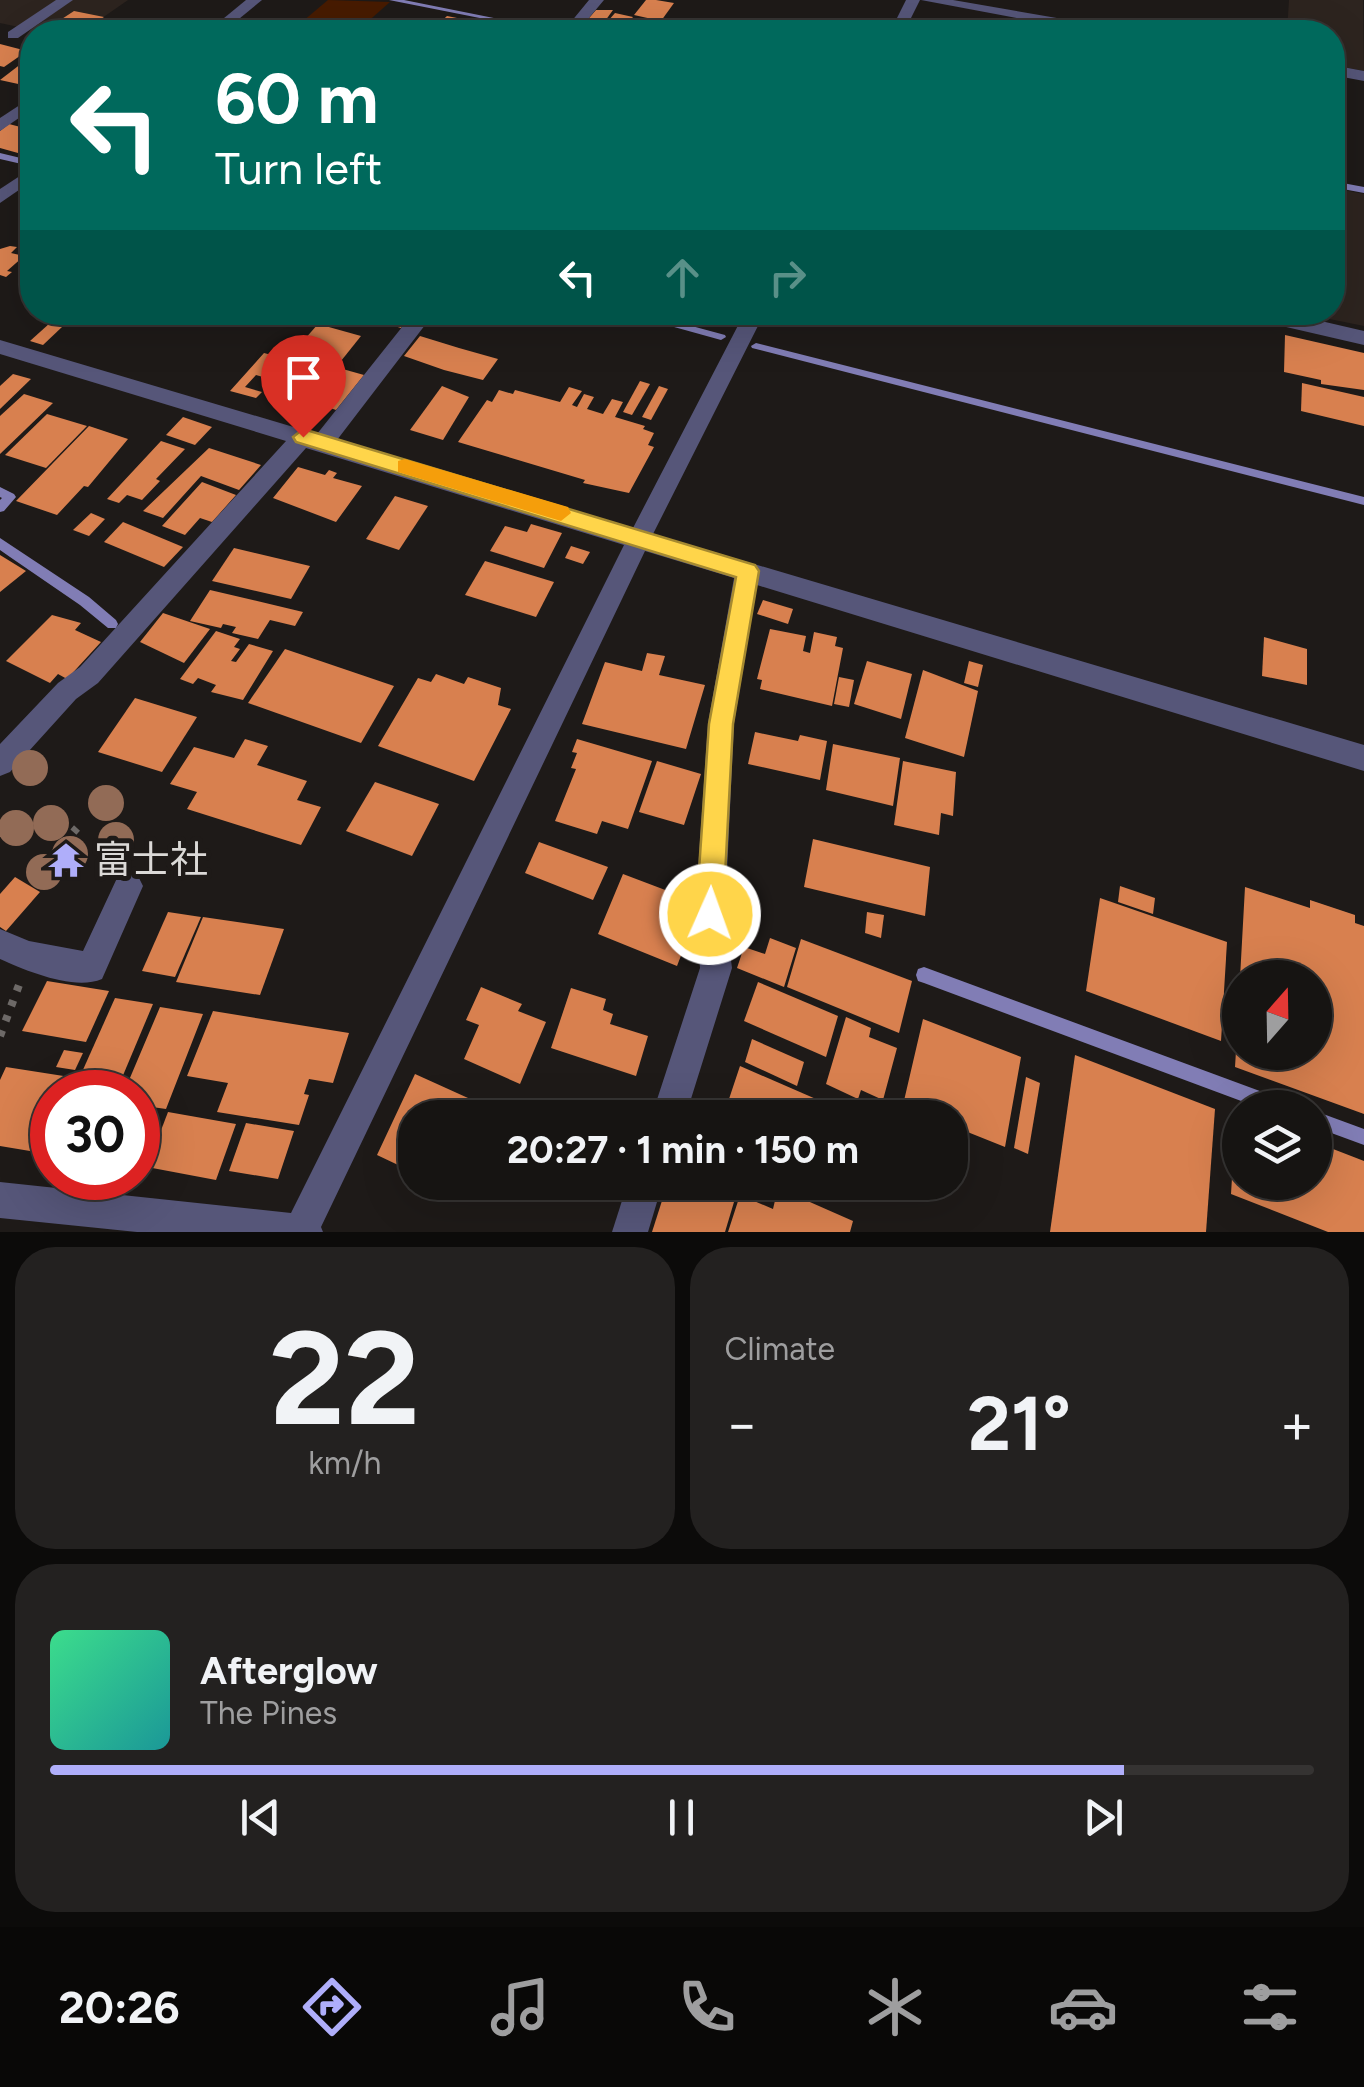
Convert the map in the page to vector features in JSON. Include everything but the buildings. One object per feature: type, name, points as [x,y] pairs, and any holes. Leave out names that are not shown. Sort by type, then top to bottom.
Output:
[{"type":"street","points":[[31,20],[66,0]]},
{"type":"street","points":[[230,20],[256,0]]},
{"type":"street","points":[[580,20],[597,0]]},
{"type":"street","points":[[928,0],[1045,20]]},
{"type":"street","points":[[0,198],[20,182]]},
{"type":"street","points":[[0,763],[313,440],[414,325]]},
{"type":"street","points":[[0,1200],[303,1231],[640,537],[747,325]]},
{"type":"street","points":[[1320,325],[1364,338]]},
{"type":"street","points":[[0,347],[1364,758]]},
{"type":"street","points":[[674,1100],[716,968],[710,914],[721,724],[748,571]]},
{"type":"street","points":[[15,950],[91,968],[128,886]]},
{"type":"street","points":[[630,1232],[640,1200]]},
{"type":"path","points":[[32,880],[77,828]]},
{"type":"path","points":[[0,1036],[15,950]]},
{"type":"shaded area","points":[[0,0],[128,0],[99,20],[20,20],[20,27],[0,23]]},
{"type":"shaded area","points":[[328,0],[390,2],[370,20],[304,20]]},
{"type":"shaded area","points":[[1289,0],[1363,0],[1364,71],[1345,67],[1345,20],[1288,20]]},
{"type":"shaded area","points":[[1345,190],[1364,194],[1364,326],[1345,322]]},
{"type":"waterway","points":[[393,0],[497,20]]},
{"type":"waterway","points":[[0,156],[20,161]]},
{"type":"waterway","points":[[1345,186],[1364,190]]},
{"type":"waterway","points":[[675,325],[721,337]]},
{"type":"waterway","points":[[756,346],[1364,501]]},
{"type":"waterway","points":[[0,491],[10,497],[0,508]]},
{"type":"waterway","points":[[0,543],[112,624]]},
{"type":"waterway","points":[[924,975],[1235,1090]]},
{"type":"waterway","points":[[1332,1125],[1364,1137]]},
{"type":"slow traffic","points":[[405,467],[561,513]]},
{"type":"place","name":"富士社","points":[[66,860]]},
{"type":"route","points":[[303,437],[748,571],[721,724],[710,914]]}]
